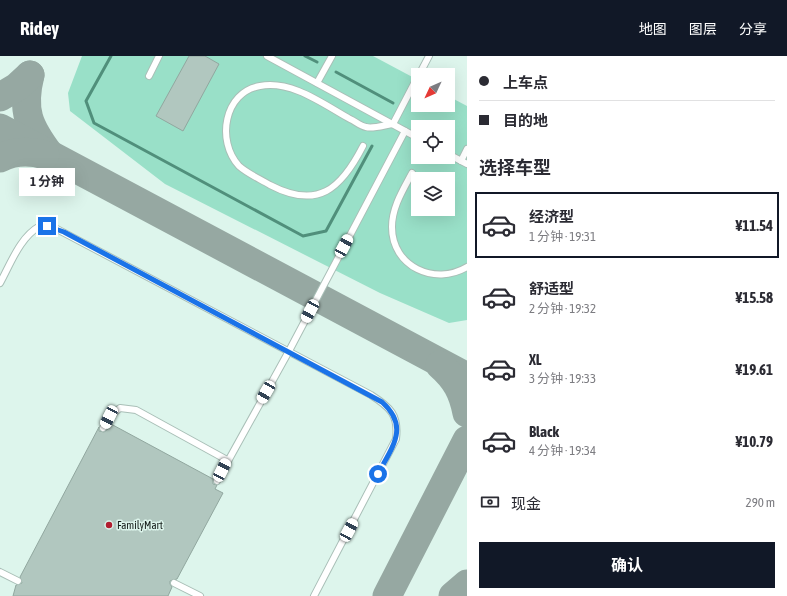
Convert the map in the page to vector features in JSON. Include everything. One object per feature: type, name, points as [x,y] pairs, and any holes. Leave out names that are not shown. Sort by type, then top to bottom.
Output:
[{"type":"lane","points":[[149,76],[159,56]]},
{"type":"lane","points":[[267,56],[411,134]]},
{"type":"lane","points":[[318,83],[332,56]]},
{"type":"lane","points":[[422,68],[429,56]]},
{"type":"lane","points":[[363,146],[354,165],[337,184],[316,195],[304,196],[290,194],[278,189],[249,173],[239,165],[227,142],[225,127],[232,104],[240,96],[259,86],[270,85],[296,90],[367,128],[393,124]]},
{"type":"lane","points":[[393,124],[411,89]]},
{"type":"lane","points":[[217,481],[289,351],[404,131]]},
{"type":"lane","points":[[455,158],[464,162],[467,149]]},
{"type":"lane","points":[[411,175],[396,205],[393,216],[392,227],[396,248],[410,264],[420,271],[432,275],[442,276],[454,274],[467,268]]},
{"type":"lane","points":[[0,283],[28,234],[40,226],[47,226],[64,232],[165,287],[289,351],[382,402],[391,410],[398,428],[396,439],[314,596]]},
{"type":"lane","points":[[103,428],[109,417],[120,408],[136,410],[228,460]]},
{"type":"lane","points":[[0,572],[18,581]]},
{"type":"lane","points":[[174,583],[200,596]]},
{"type":"green space","points":[[82,56],[373,56],[411,76],[411,112],[455,112],[455,100],[467,106],[467,320],[449,323],[380,293],[165,184],[70,111],[68,93]]},
{"type":"building","points":[[189,56],[205,56],[219,64],[183,131],[156,116]]},
{"type":"building","points":[[111,424],[213,479],[213,484],[217,485],[215,489],[223,493],[177,579],[170,581],[172,587],[168,596],[13,596],[16,585],[22,583],[20,577],[99,427],[99,431],[104,432]]},
{"type":"waterway","points":[[111,56],[86,101],[94,123],[303,236],[326,231],[372,146]]},
{"type":"waterway","points":[[305,56],[317,62]]},
{"type":"waterway","points":[[336,72],[393,103]]},
{"type":"taxiway","points":[[30,75],[26,99],[29,118],[37,136],[50,155]]},
{"type":"taxiway","points":[[0,97],[17,87],[30,75]]},
{"type":"taxiway","points":[[0,128],[467,377]]},
{"type":"taxiway","points":[[0,158],[22,152],[45,155]]},
{"type":"taxiway","points":[[440,365],[458,386],[467,413]]},
{"type":"taxiway","points":[[387,596],[467,440]]},
{"type":"taxiway","points":[[453,596],[467,584]]},
{"type":"place","name":"FamilyMart","points":[[109,525]]},
{"type":"route","points":[[47,226],[64,232],[382,402],[391,410],[398,428],[396,439],[378,474]]}]
